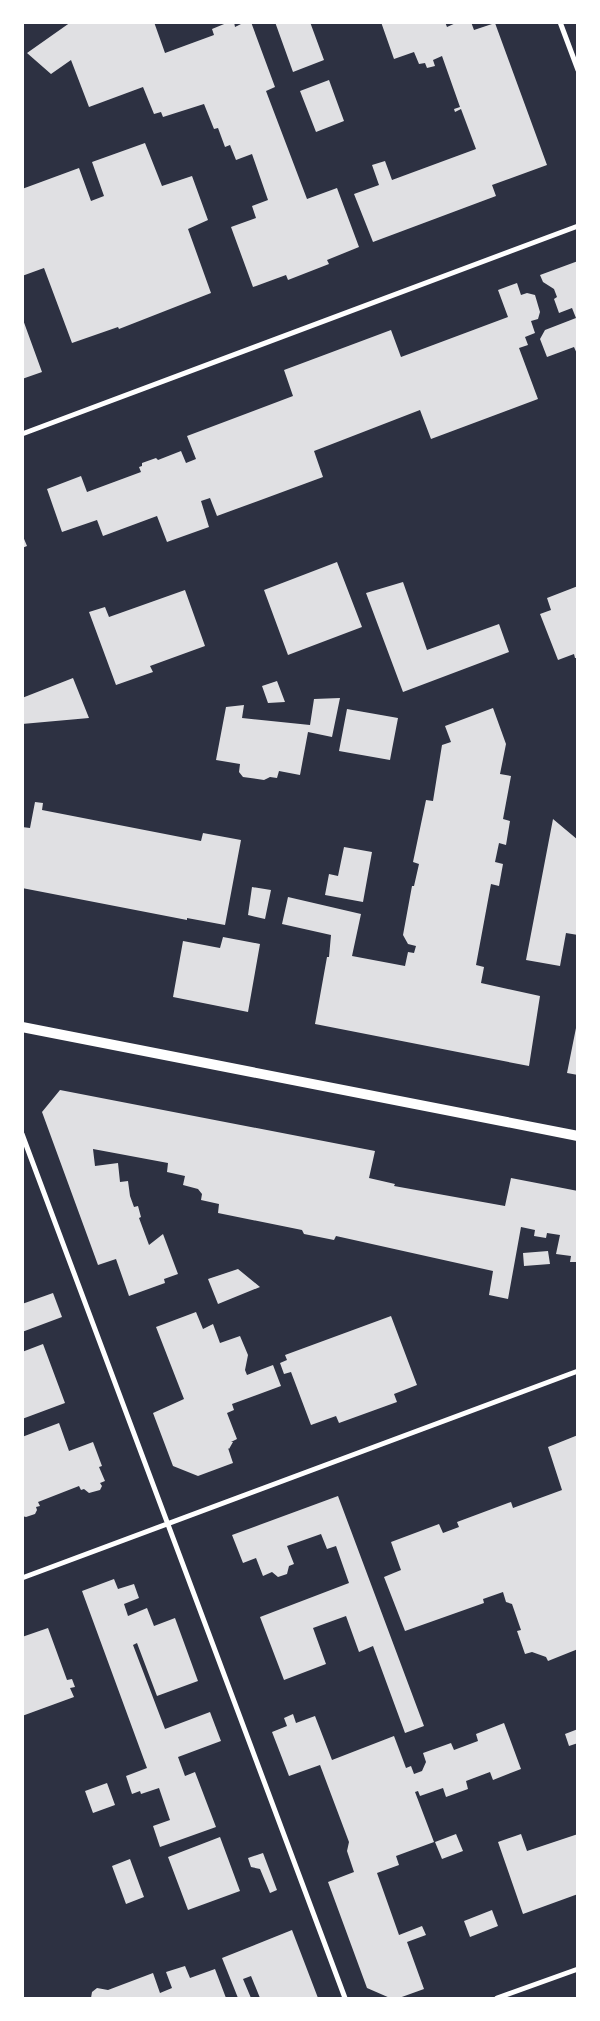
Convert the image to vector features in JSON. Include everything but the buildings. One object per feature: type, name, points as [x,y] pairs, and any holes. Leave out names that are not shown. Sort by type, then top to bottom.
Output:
[{"type":"main road","points":[[22,1027],[578,1136]]},
{"type":"street","points":[[560,22],[578,70]]},
{"type":"street","points":[[22,434],[578,226]]},
{"type":"street","points":[[22,1134],[346,1998]]},
{"type":"street","points":[[22,1578],[578,1371]]},
{"type":"street","points":[[498,1998],[578,1969]]}]
